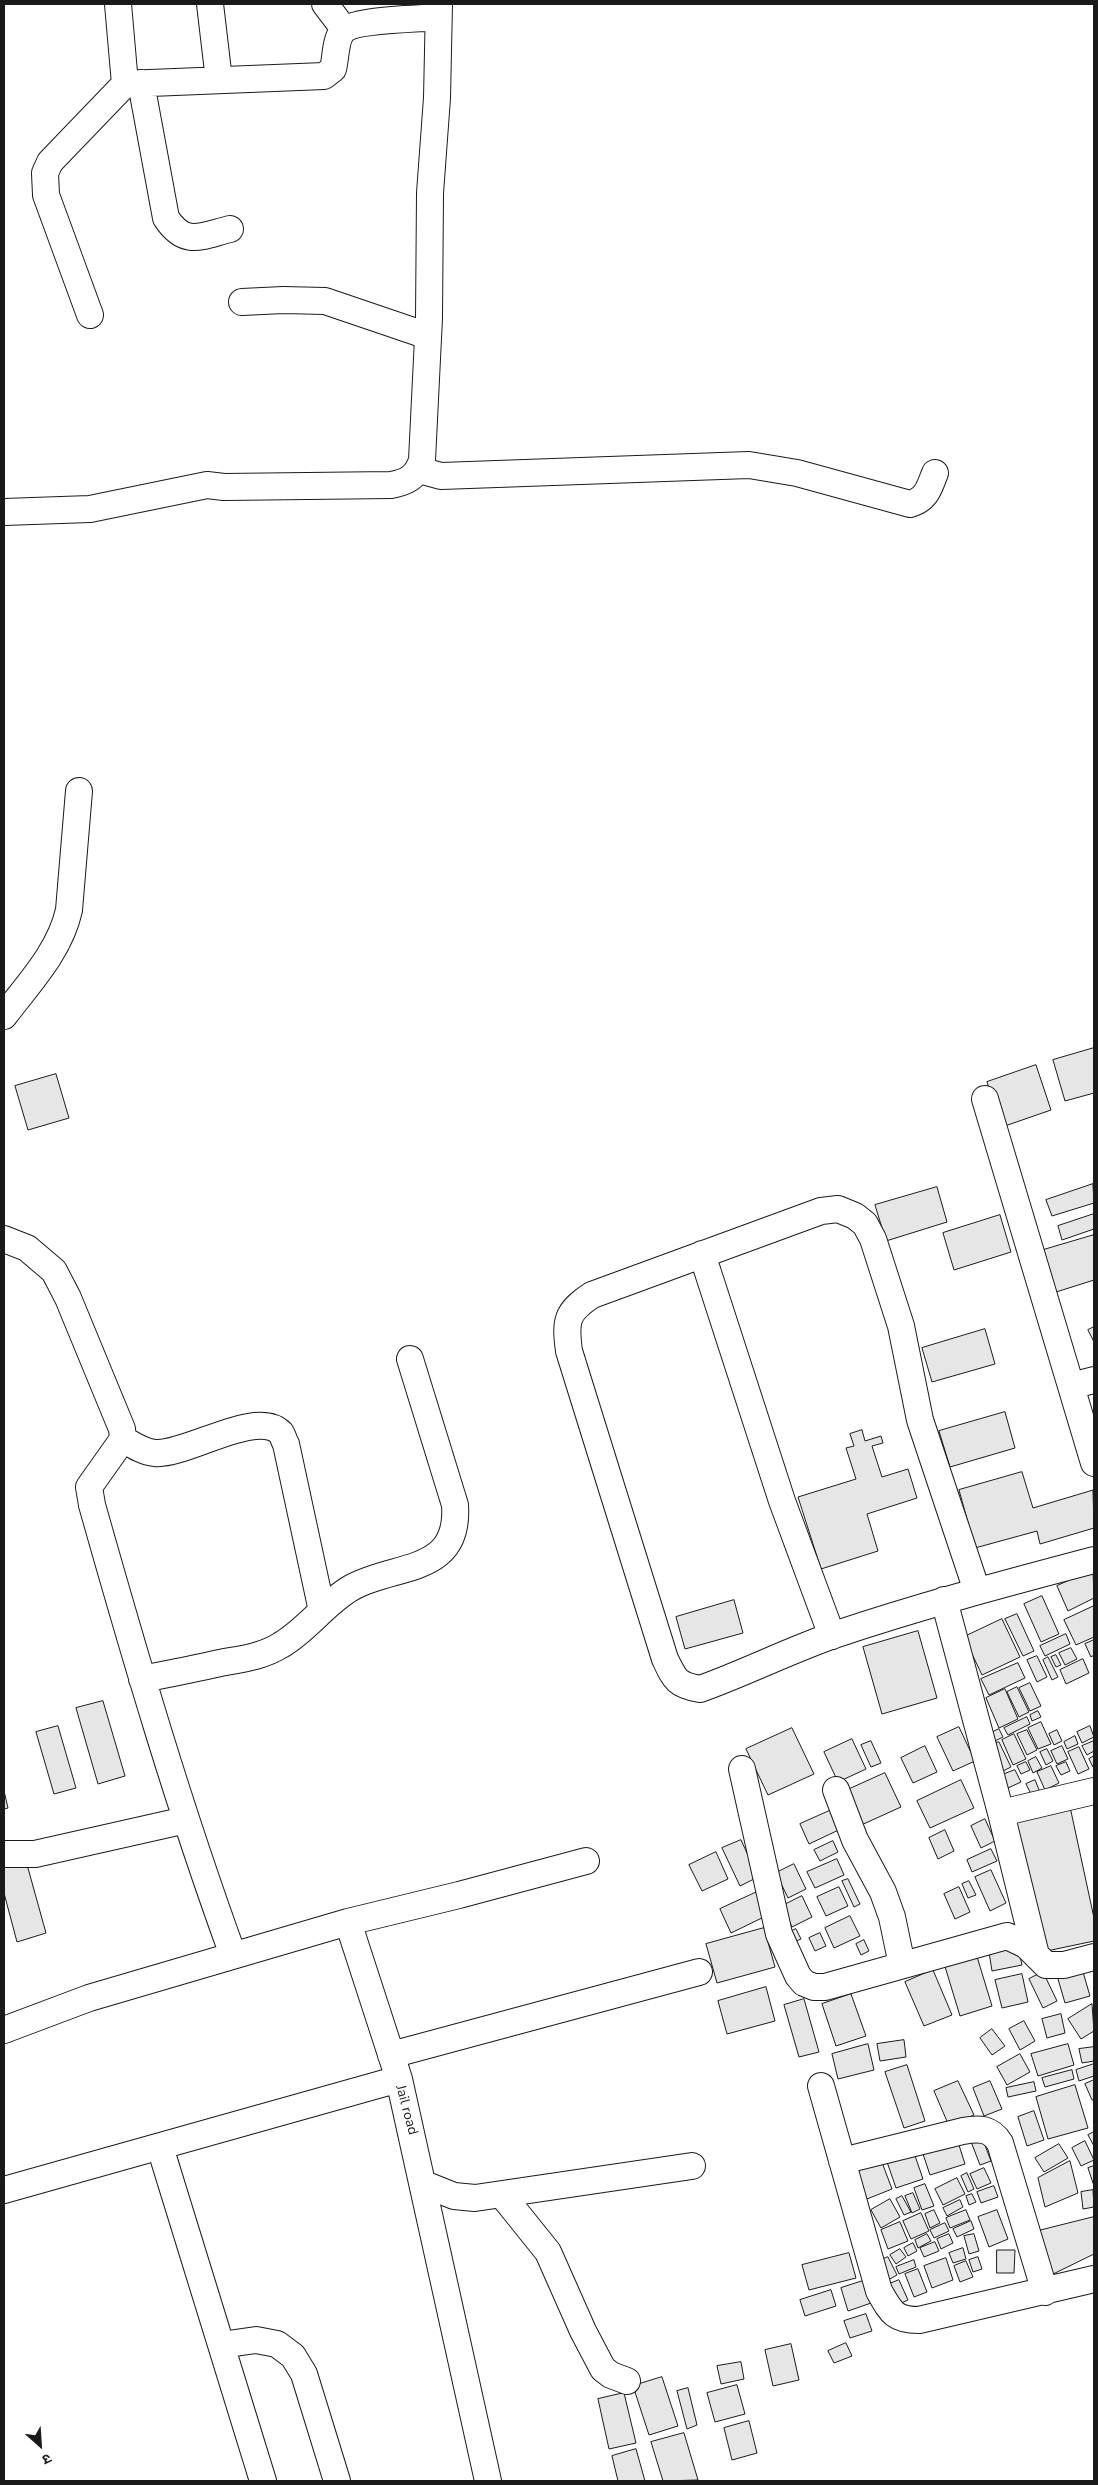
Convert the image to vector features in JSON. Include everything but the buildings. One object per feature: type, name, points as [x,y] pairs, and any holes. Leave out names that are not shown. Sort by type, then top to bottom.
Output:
[{"type":"street","points":[[118,4],[133,84],[166,218],[180,235],[190,238],[230,229]]},
{"type":"street","points":[[210,4],[219,80]]},
{"type":"street","points":[[325,4],[344,29]]},
{"type":"street","points":[[4,512],[90,509],[207,485],[224,487],[390,485],[404,482],[419,470],[422,460],[428,336],[430,193],[437,98],[438,10],[344,29],[339,37],[333,69],[324,76],[133,84],[50,162],[45,173],[46,195],[90,316]]},
{"type":"street","points":[[242,302],[283,300],[325,301],[428,336]]},
{"type":"street","points":[[419,470],[441,476],[749,465],[796,474],[910,504],[920,502],[927,494],[935,473]]},
{"type":"street","points":[[4,1016],[57,945],[65,929],[69,910],[79,791]]},
{"type":"street","points":[[985,1099],[1083,1383],[1094,1463]]},
{"type":"street","points":[[977,1591],[920,1420],[896,1306],[873,1239],[865,1224],[855,1216],[838,1209],[820,1211],[592,1295],[576,1305],[568,1317],[566,1333],[569,1351],[665,1659],[672,1673],[683,1686],[700,1689],[832,1636],[944,1600],[1094,1560]]},
{"type":"street","points":[[4,1238],[27,1248],[54,1271],[68,1298],[119,1420],[123,1439],[140,1450],[154,1453],[181,1449],[230,1431],[254,1426],[271,1428],[281,1433],[286,1444],[322,1611]]},
{"type":"street","points":[[702,1254],[782,1501],[832,1636]]},
{"type":"street","points":[[142,1679],[262,1655],[298,1634],[322,1611],[352,1587],[418,1566],[436,1556],[451,1539],[456,1524],[455,1505],[410,1359]]},
{"type":"street","points":[[123,1439],[89,1487],[92,1505],[142,1679],[186,1820],[233,1955]]},
{"type":"street","points":[[944,1600],[1001,1813],[1036,1955]]},
{"type":"street","points":[[742,1769],[779,1934],[798,1976],[804,1983],[814,1987],[825,1987],[1007,1936],[1026,1945],[1046,1965],[1055,1966],[1094,1957]]},
{"type":"street","points":[[836,1790],[855,1840],[883,1892],[892,1917],[902,1965]]},
{"type":"street","points":[[1001,1813],[1094,1791]]},
{"type":"street","points":[[4,1854],[35,1854],[186,1820]]},
{"type":"street","points":[[4,2030],[89,1998],[233,1955],[348,1922],[586,1861]]},
{"type":"street","points":[[348,1922],[395,2067],[699,1972]]},
{"type":"street","name":"Jail road","points":[[4,2190],[160,2148],[395,2067],[424,2184],[488,2481]]},
{"type":"street","points":[[822,2086],[879,2291],[891,2312],[904,2320],[919,2320],[1094,2279]]},
{"type":"street","points":[[842,2161],[963,2131],[976,2129],[988,2131],[996,2136],[1000,2143],[1045,2292]]},
{"type":"street","points":[[160,2148],[263,2481]]},
{"type":"street","points":[[424,2184],[454,2196],[475,2198],[503,2196],[692,2166]]},
{"type":"street","points":[[503,2196],[548,2252],[583,2331],[603,2369],[626,2382]]},
{"type":"street","points":[[222,2346],[256,2340],[277,2344],[293,2356],[304,2374],[337,2481]]}]
